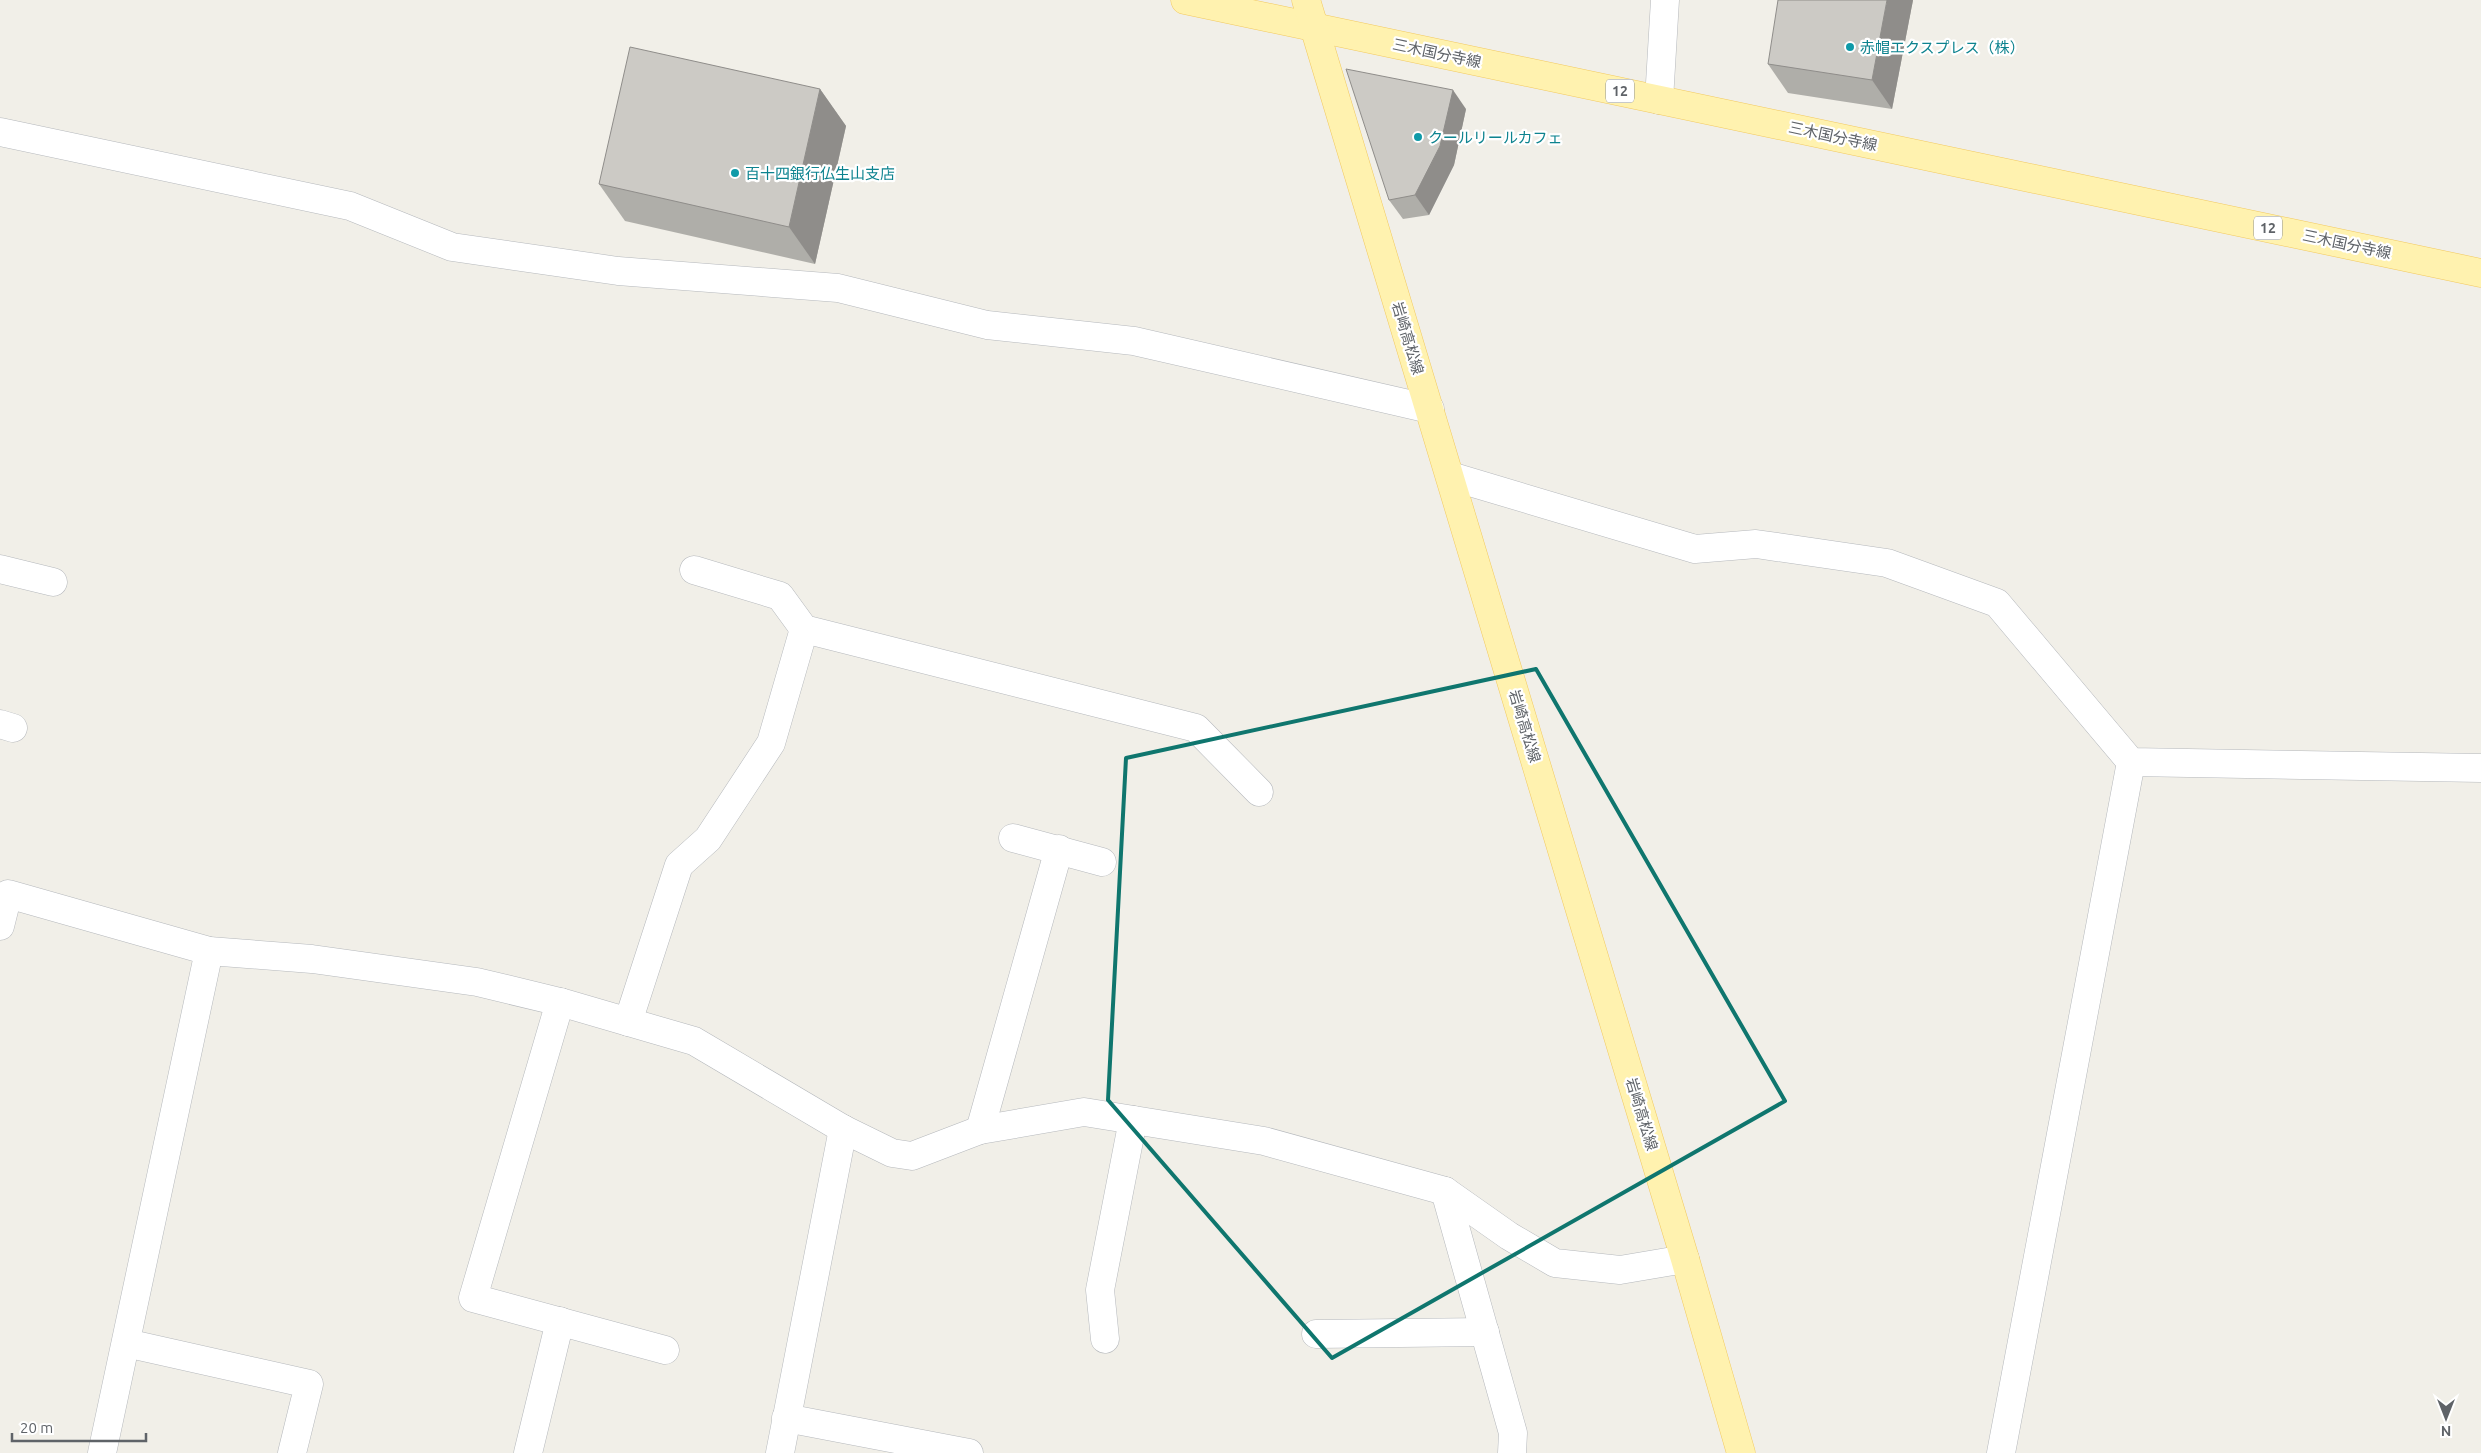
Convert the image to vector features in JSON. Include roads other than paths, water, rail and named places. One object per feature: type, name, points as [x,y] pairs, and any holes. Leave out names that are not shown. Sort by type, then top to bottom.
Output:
[{"type":"main road","name":"三木国分寺線","points":[[1185,0],[2481,273]]},
{"type":"main road","name":"岩崎高松線","points":[[1306,0],[1685,1259],[1741,1453]]},
{"type":"street","points":[[1660,100],[1665,0]]},
{"type":"street","points":[[0,132],[350,206],[452,247],[618,271],[838,288],[987,325],[1134,341],[1430,409]]},
{"type":"street","points":[[1450,476],[1695,549],[1756,544],[1887,563],[1997,604],[2131,762],[2481,768]]},
{"type":"street","points":[[0,569],[53,582]]},
{"type":"street","points":[[694,570],[780,596],[804,629],[1196,728],[1259,792]]},
{"type":"street","points":[[628,1022],[678,865],[708,839],[771,743],[804,629]]},
{"type":"street","points":[[2001,1453],[2131,762]]},
{"type":"street","points":[[1013,838],[1102,862]]},
{"type":"street","points":[[980,1130],[1059,849]]},
{"type":"street","points":[[0,926],[4,891],[209,951],[312,960],[478,982],[560,1002],[694,1042],[844,1129],[892,1153],[912,1156],[980,1130],[1084,1112],[1264,1141],[1445,1191],[1509,1236],[1555,1263],[1620,1270],[1685,1259]]},
{"type":"street","points":[[102,1453],[209,951]]},
{"type":"street","points":[[560,1002],[473,1298],[665,1350]]},
{"type":"street","points":[[1105,1339],[1100,1290],[1134,1120]]},
{"type":"street","points":[[780,1453],[844,1129]]},
{"type":"street","points":[[1445,1191],[1513,1433],[1512,1453]]},
{"type":"street","points":[[528,1453],[560,1321]]},
{"type":"street","points":[[1316,1334],[1485,1332]]},
{"type":"street","points":[[126,1343],[309,1384],[292,1453]]},
{"type":"street","points":[[786,1418],[968,1453]]},
{"type":"place","name":"赤帽エクスプレス（株）","points":[[1850,47]]},
{"type":"place","name":"クールリールカフェ","points":[[1418,137]]},
{"type":"place","name":"百十四銀行仏生山支店","points":[[735,173]]}]
